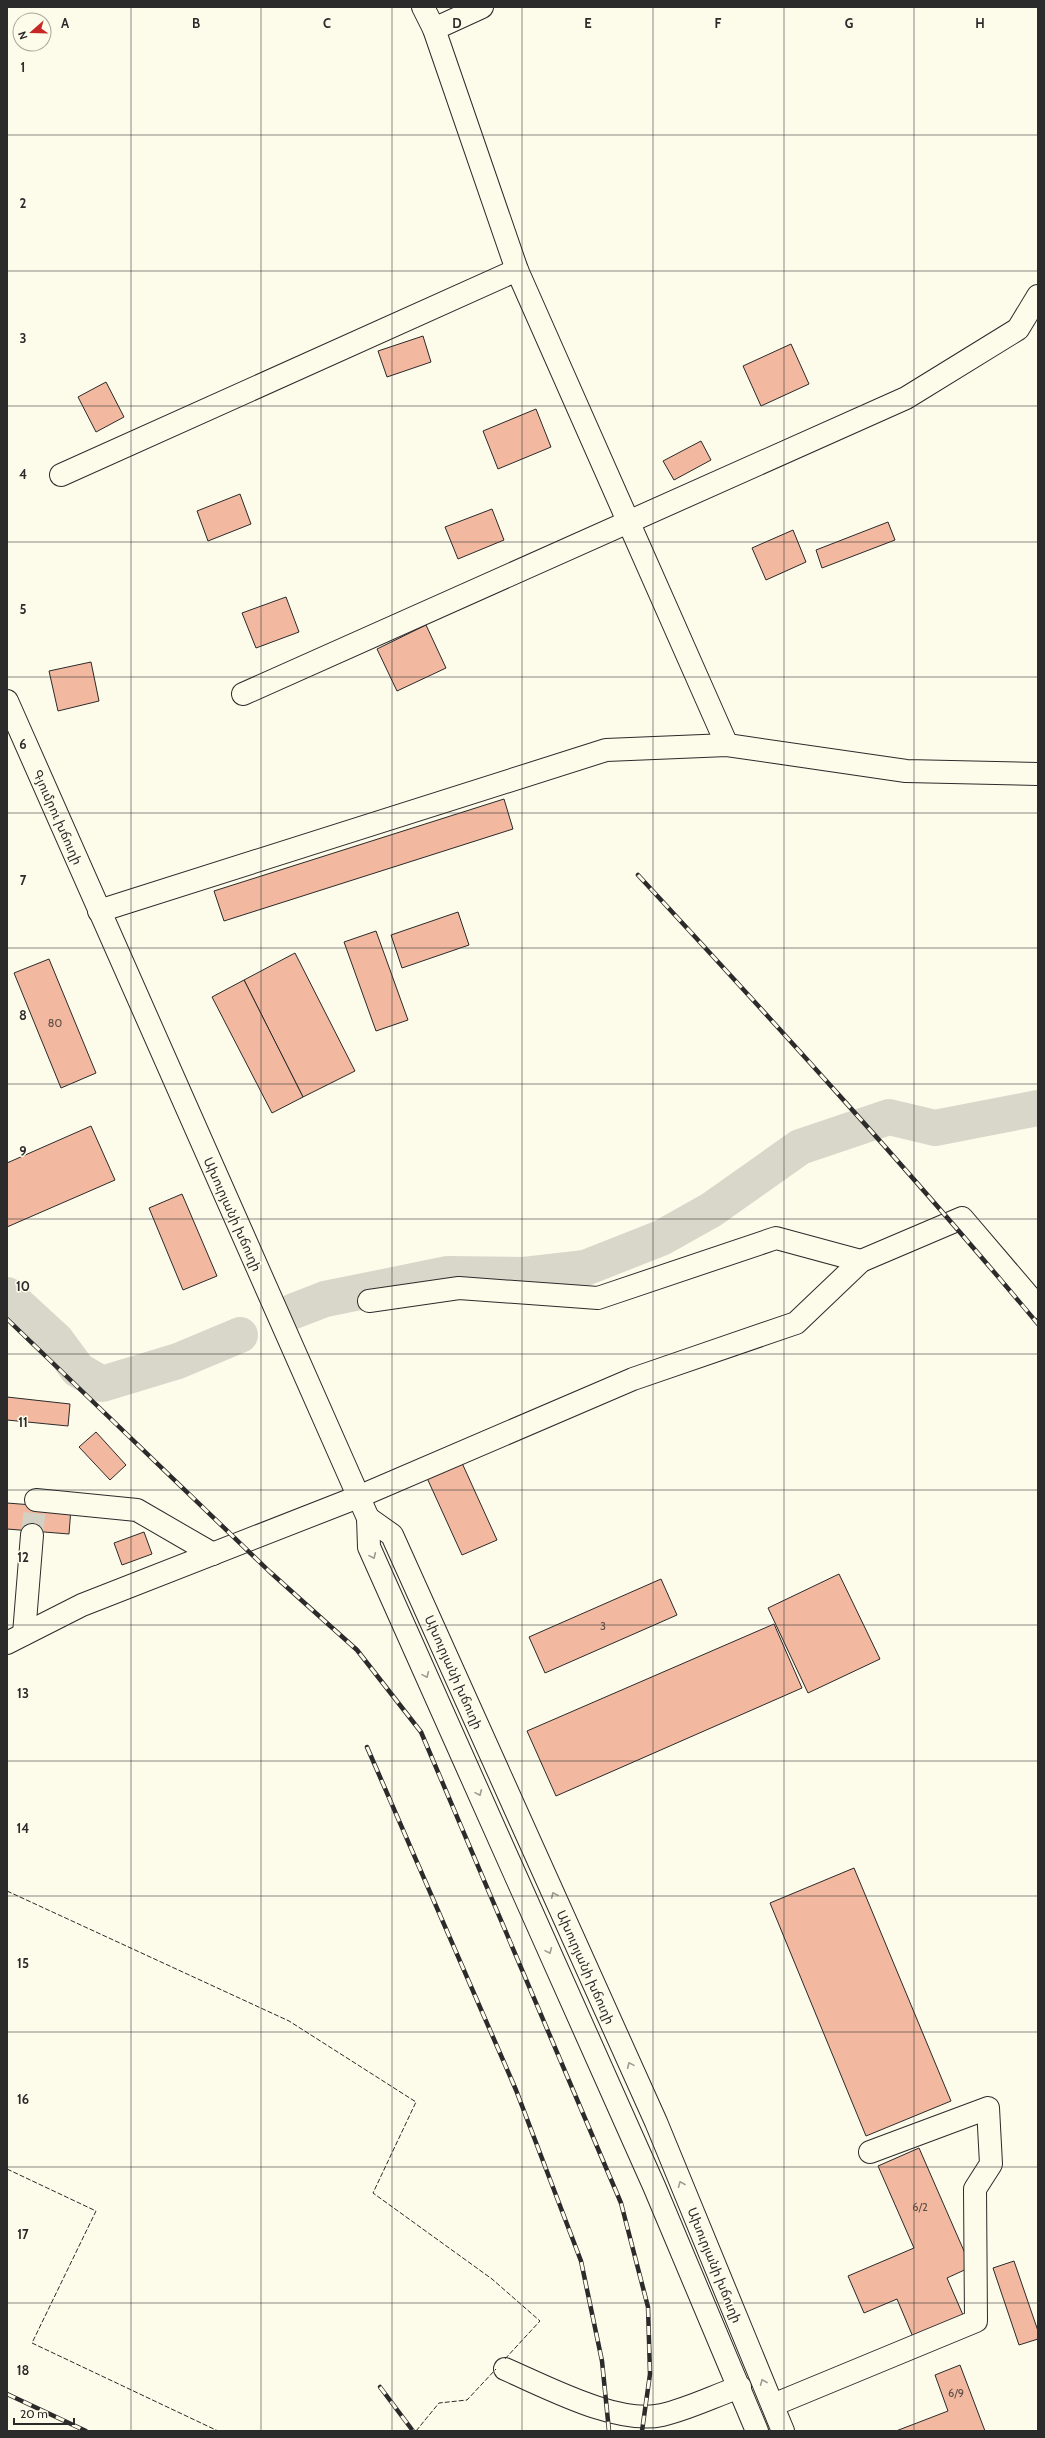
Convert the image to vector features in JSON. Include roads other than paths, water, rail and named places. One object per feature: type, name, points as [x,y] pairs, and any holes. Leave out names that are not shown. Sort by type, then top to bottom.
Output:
[{"type":"main road","points":[[422,7],[434,29],[517,270],[727,746]]},
{"type":"main road","points":[[434,29],[482,7]]},
{"type":"main road","points":[[61,475],[517,270]]},
{"type":"main road","points":[[243,694],[906,398],[1018,329],[1038,296]]},
{"type":"main road","name":"Գյումրու խճուղի","points":[[7,701],[99,910]]},
{"type":"main road","points":[[99,910],[606,750],[727,746],[906,771],[1038,774]]},
{"type":"main road","name":"Ախուրյանի խճուղի","points":[[99,910],[368,1518],[369,1547],[648,2171],[740,2387],[757,2431]]},
{"type":"main road","points":[[16,1639],[82,1605],[358,1497],[633,1379],[796,1323],[861,1261],[962,1218],[1038,1307]]},
{"type":"main road","points":[[369,1301],[459,1288],[598,1298],[776,1238],[861,1261]]},
{"type":"main road","points":[[36,1500],[137,1510],[212,1554]]},
{"type":"main road","name":"Ախուրյանի խճուղի","points":[[368,1518],[392,1535],[656,2122],[783,2431]]},
{"type":"main road","points":[[16,1639],[32,1535]]},
{"type":"main road","points":[[773,2405],[976,2321],[975,2189],[991,2164],[988,2108],[870,2152]]},
{"type":"main road","points":[[505,2369],[574,2399],[628,2416],[661,2415],[740,2387]]},
{"type":"waterway","points":[[294,1311],[325,1299],[448,1274],[524,1275],[585,1268],[661,1238],[711,1210],[800,1147],[889,1117],[935,1128],[1038,1108]]},
{"type":"waterway","points":[[7,1295],[56,1340],[78,1370],[102,1384],[178,1361],[240,1335]]},
{"type":"tunnel","points":[[32,1535],[36,1500]]},
{"type":"railway","points":[[638,875],[841,1097],[1038,1324]]},
{"type":"railway","points":[[7,1319],[270,1572],[357,1650],[421,1732],[621,2203],[648,2307],[650,2374],[642,2431]]},
{"type":"railway","points":[[367,1747],[516,2090],[581,2261],[602,2361],[609,2431]]},
{"type":"railway","points":[[380,2387],[413,2431]]},
{"type":"railway","points":[[7,2394],[86,2431]]}]
